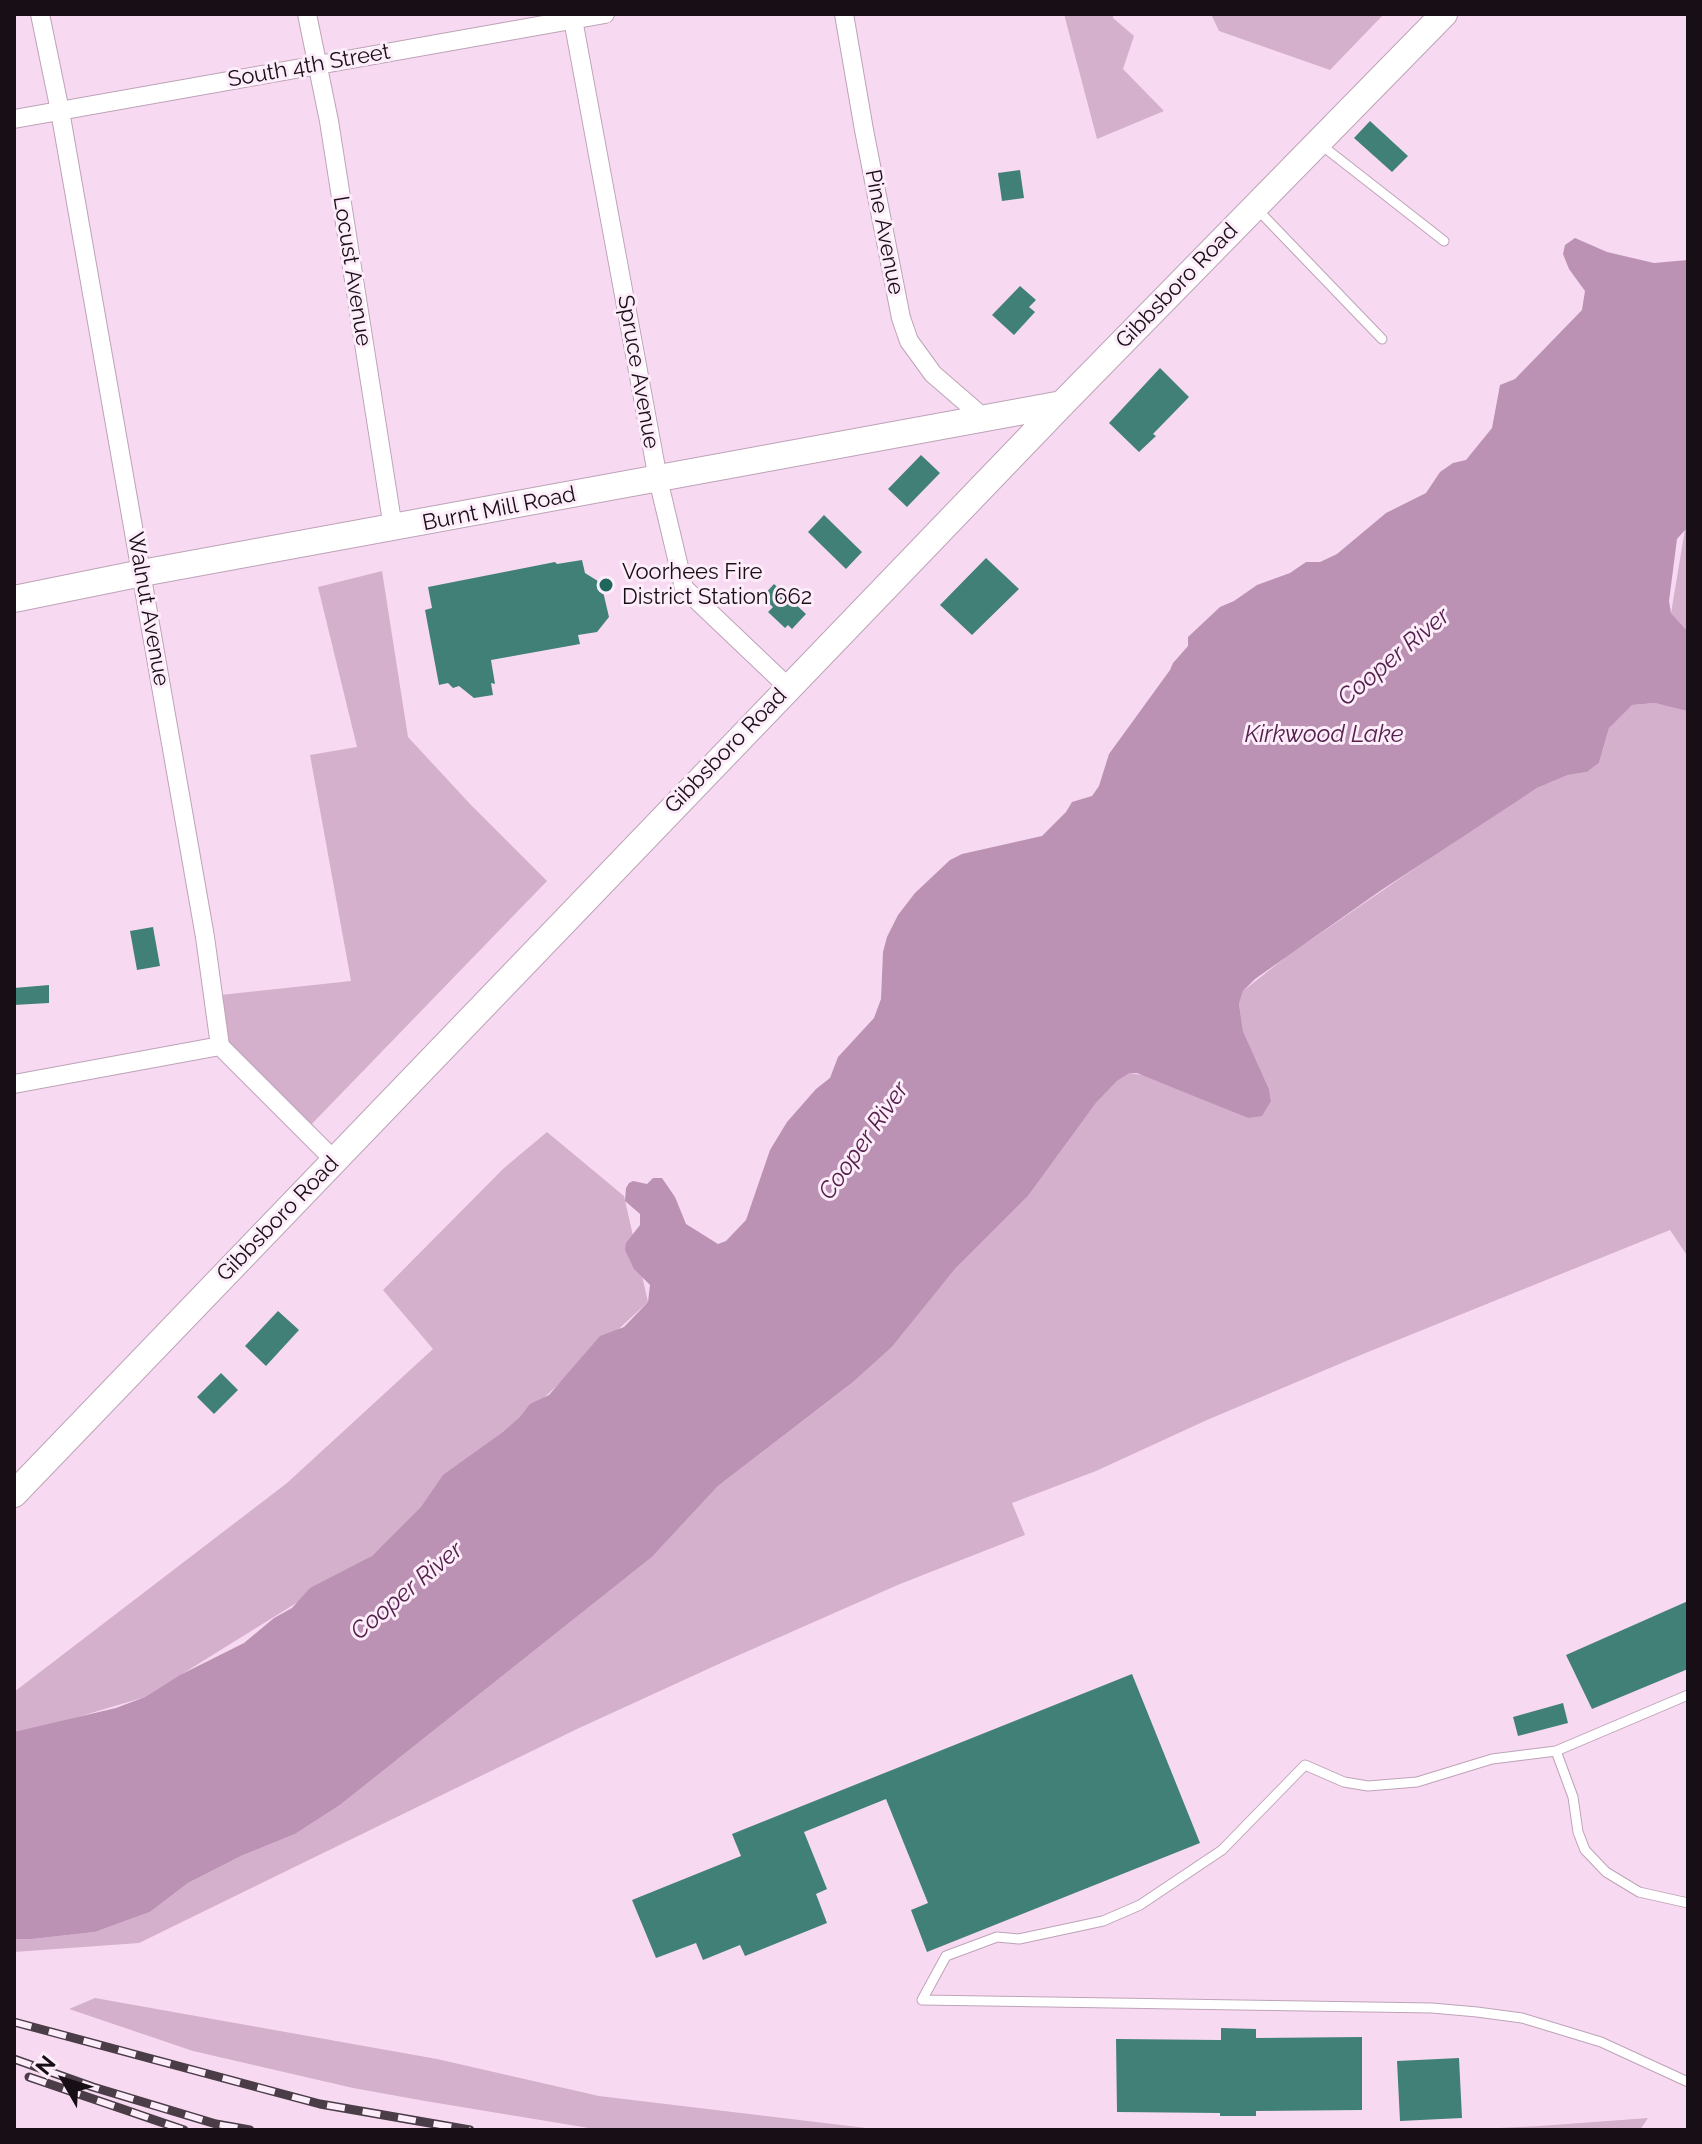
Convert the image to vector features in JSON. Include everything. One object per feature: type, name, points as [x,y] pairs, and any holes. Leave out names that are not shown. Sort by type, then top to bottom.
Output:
[{"type":"street","name":"Walnut Avenue","points":[[40,14],[142,573],[205,937],[220,1046]]},
{"type":"street","name":"Locust Avenue","points":[[307,14],[329,121],[393,528]]},
{"type":"street","name":"South 4th Street","points":[[14,119],[573,17],[605,14]]},
{"type":"street","name":"Pine Avenue","points":[[844,14],[864,130],[909,341],[933,374],[985,419]]},
{"type":"street","name":"Gibbsboro Road","points":[[21,1482],[1062,404],[1444,14]]},
{"type":"street","name":"Spruce Avenue","points":[[573,17],[658,479],[684,588],[788,687]]},
{"type":"street","name":"Burnt Mill Road","points":[[14,599],[1062,404]]},
{"type":"street","points":[[14,1084],[220,1046],[334,1160]]},
{"type":"lane","points":[[1317,142],[1444,241]]},
{"type":"lane","points":[[1254,206],[1382,339]]},
{"type":"lane","points":[[1688,1695],[1556,1751],[1492,1759],[1417,1782],[1368,1786],[1344,1782],[1305,1765],[1222,1850],[1140,1905],[1103,1921],[1019,1939],[997,1937],[946,1956],[922,2000],[1432,2008],[1477,2012],[1522,2018],[1601,2042],[1688,2082]]},
{"type":"lane","points":[[1556,1751],[1573,1797],[1578,1832],[1585,1850],[1606,1872],[1639,1892],[1688,1903]]},
{"type":"shaded area","points":[[1064,14],[1113,14],[1113,18],[1134,36],[1123,69],[1164,111],[1097,139]]},
{"type":"shaded area","points":[[1211,14],[1384,14],[1330,70],[1219,31]]},
{"type":"shaded area","points":[[1688,528],[1688,633],[1671,613],[1685,529]]},
{"type":"shaded area","points":[[382,571],[408,737],[547,881],[305,1131],[227,1054],[211,996],[351,981],[310,755],[357,747],[318,587]]},
{"type":"shaded area","points":[[1655,703],[1688,709],[1688,1257],[1670,1230],[1363,1354],[1096,1471],[1012,1503],[1025,1535],[900,1584],[577,1729],[139,1943],[14,1952],[14,1939],[95,1932],[150,1912],[188,1883],[241,1856],[295,1834],[340,1805],[652,1557],[718,1486],[851,1384],[892,1347],[955,1269],[1028,1196],[1096,1103],[1117,1081],[1130,1073],[1149,1076],[1248,1118],[1271,1101],[1269,1089],[1243,1031],[1239,1004],[1243,991],[1286,957],[1485,820],[1537,788],[1568,775],[1587,772],[1599,763],[1609,728],[1620,714],[1632,705]]},
{"type":"shaded area","points":[[547,1132],[624,1196],[648,1302],[372,1556],[145,1697],[14,1736],[14,1692],[287,1483],[433,1349],[383,1290],[504,1168]]},
{"type":"shaded area","points":[[95,1998],[437,2059],[599,2096],[883,2130],[601,2130],[425,2101],[353,2088],[193,2051],[69,2009]]},
{"type":"shaded area","points":[[1648,2118],[1640,2130],[1457,2130],[1540,2126]]},
{"type":"water","name":"Kirkwood Lake","points":[[1575,238],[1607,252],[1654,263],[1688,260],[1688,527],[1677,539],[1669,601],[1671,613],[1688,632],[1688,711],[1655,703],[1632,705],[1609,728],[1599,763],[1587,772],[1568,775],[1537,788],[1380,891],[1255,979],[1243,991],[1239,1004],[1243,1031],[1269,1089],[1271,1101],[1262,1116],[1248,1118],[1137,1073],[1130,1073],[1117,1081],[1096,1103],[1028,1196],[955,1269],[892,1347],[852,1383],[718,1486],[652,1557],[340,1805],[295,1834],[241,1856],[188,1883],[150,1912],[95,1932],[14,1939],[14,1732],[116,1708],[145,1697],[180,1675],[244,1643],[274,1618],[292,1608],[310,1588],[372,1556],[421,1507],[443,1475],[503,1432],[530,1404],[549,1395],[600,1336],[624,1327],[648,1302],[650,1285],[634,1269],[625,1250],[626,1243],[640,1225],[640,1214],[625,1201],[629,1183],[647,1184],[653,1178],[662,1178],[675,1197],[686,1224],[718,1244],[726,1241],[746,1220],[770,1150],[787,1122],[830,1078],[838,1057],[874,1018],[881,999],[883,952],[887,937],[898,915],[915,893],[950,860],[962,854],[1042,836],[1072,802],[1092,796],[1099,786],[1109,754],[1188,646],[1188,637],[1220,607],[1306,562],[1320,562],[1337,554],[1386,513],[1426,493],[1440,472],[1453,463],[1466,460],[1492,428],[1500,385],[1515,379],[1582,310],[1585,291],[1569,269],[1563,254],[1565,245]]},
{"type":"building","points":[[1370,121],[1408,156],[1392,172],[1354,138]]},
{"type":"building","points":[[1020,170],[1024,198],[1002,201],[998,173]]},
{"type":"building","points":[[1020,286],[1036,300],[1029,307],[1035,312],[1014,335],[992,315]]},
{"type":"building","points":[[1160,368],[1189,397],[1139,452],[1109,423]]},
{"type":"building","points":[[921,455],[940,473],[907,507],[888,489]]},
{"type":"building","points":[[824,515],[862,552],[846,569],[808,532]]},
{"type":"building","points":[[986,558],[1019,589],[972,635],[940,605]]},
{"type":"building","points":[[582,560],[585,573],[601,583],[609,617],[597,632],[578,635],[580,644],[491,660],[495,684],[491,683],[493,695],[474,698],[459,686],[453,688],[448,683],[439,685],[425,610],[432,608],[428,587],[555,562]]},
{"type":"building","points":[[774,584],[806,614],[792,629],[788,625],[785,628],[768,612],[773,607],[762,597]]},
{"type":"building","points":[[153,927],[160,966],[137,970],[130,931]]},
{"type":"building","points":[[49,985],[49,1003],[14,1005],[14,988]]},
{"type":"building","points":[[278,1311],[299,1330],[266,1366],[245,1346]]},
{"type":"building","points":[[221,1373],[238,1390],[214,1414],[197,1397]]},
{"type":"building","points":[[1688,1601],[1688,1669],[1592,1709],[1566,1655]]},
{"type":"building","points":[[1132,1674],[1200,1843],[927,1952],[911,1910],[928,1903],[886,1799],[804,1832],[827,1889],[816,1894],[827,1923],[745,1956],[740,1945],[703,1960],[696,1943],[656,1958],[632,1900],[741,1856],[732,1834]]},
{"type":"building","points":[[1563,1703],[1568,1723],[1518,1736],[1513,1717]]},
{"type":"building","points":[[1221,2028],[1256,2029],[1256,2038],[1362,2037],[1362,2110],[1256,2111],[1256,2116],[1117,2112],[1116,2039],[1221,2040]]},
{"type":"building","points":[[1459,2058],[1462,2118],[1400,2121],[1397,2061]]},
{"type":"railway","points":[[14,2022],[320,2104],[470,2130]]},
{"type":"railway","points":[[14,2059],[93,2087],[216,2124],[250,2130]]},
{"type":"railway","points":[[29,2077],[184,2130]]},
{"type":"place","name":"Voorhees Fire District Station 662","points":[[606,585]]},
{"type":"water label","name":"Cooper River","points":[[1394,657]]},
{"type":"water label","name":"Cooper River","points":[[864,1141]]},
{"type":"water label","name":"Cooper River","points":[[407,1591]]}]
